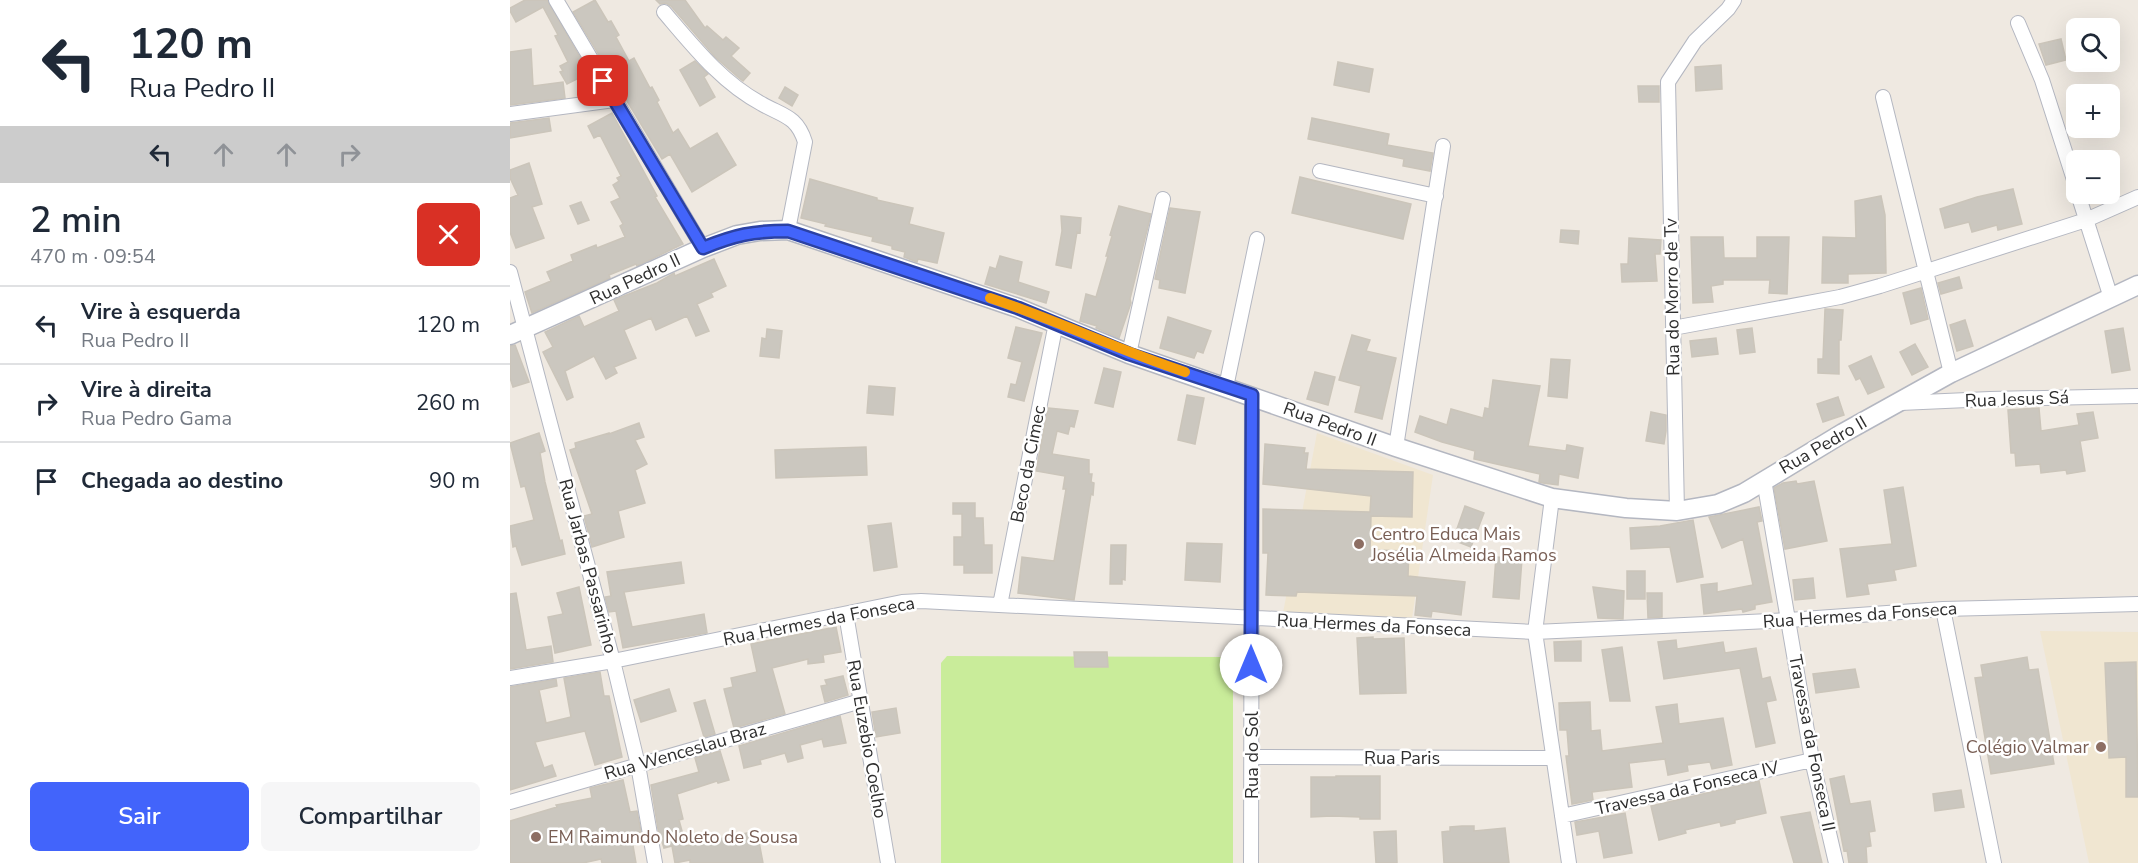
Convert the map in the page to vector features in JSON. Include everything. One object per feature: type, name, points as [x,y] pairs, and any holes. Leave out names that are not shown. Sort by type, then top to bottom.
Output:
[{"type":"street","points":[[556,0],[703,248]]},
{"type":"street","name":"Rua do Morro de Tv","points":[[1677,512],[1668,82],[1695,41],[1728,9],[1734,0]]},
{"type":"street","points":[[664,12],[714,68],[760,104],[789,117],[797,124],[805,142],[788,231]]},
{"type":"street","points":[[2018,23],[2042,80],[2066,155]]},
{"type":"street","points":[[1883,97],[1951,373]]},
{"type":"street","points":[[510,114],[614,100]]},
{"type":"street","points":[[1396,447],[1443,146]]},
{"type":"street","points":[[1320,171],[1436,196]]},
{"type":"street","points":[[1673,328],[1840,297],[2086,220],[2138,197]]},
{"type":"street","points":[[1129,354],[1163,200]]},
{"type":"street","points":[[2081,204],[2111,298]]},
{"type":"street","name":"Rua Pedro II","points":[[518,332],[703,248],[737,235],[760,231],[788,231],[1018,308],[1129,354],[1396,447],[1552,498],[1677,512],[1718,504],[1744,493],[1951,373],[2138,285]]},
{"type":"street","points":[[1226,387],[1257,240]]},
{"type":"street","name":"Rua Jarbas Passarinho","points":[[510,272],[518,332],[613,661],[638,765],[655,863]]},
{"type":"street","name":"Beco da Cimec","points":[[1000,605],[1056,323]]},
{"type":"street","name":"Rua do Sol","points":[[1251,863],[1252,395]]},
{"type":"street","name":"Rua Jesus Sá","points":[[1897,403],[2138,396]]},
{"type":"street","name":"Travessa da Fonseca II","points":[[1764,480],[1812,760],[1836,863]]},
{"type":"street","points":[[1552,498],[1535,632],[1569,863]]},
{"type":"street","name":"Rua Hermes da Fonseca","points":[[510,678],[613,661],[902,602],[1535,632],[1789,620],[1943,609],[2138,604]]},
{"type":"street","points":[[1943,609],[1994,863]]},
{"type":"street","name":"Rua Euzebio Coelho","points":[[846,614],[888,863]]},
{"type":"street","name":"Rua Wenceslau Braz","points":[[510,802],[861,701]]},
{"type":"street","name":"Rua Paris","points":[[1252,757],[1552,758]]},
{"type":"street","name":"Travessa da Fonseca IV","points":[[1562,816],[1812,760]]},
{"type":"shaded area","name":"Centro Educa Mais Josélia Almeida Ramos","points":[[1317,433],[1433,475],[1412,618],[1283,613]]},
{"type":"shaded area","name":"Colégio Valmar","points":[[2040,631],[2138,632],[2138,863],[2089,863]]},
{"type":"green space","points":[[947,656],[1226,657],[1233,663],[1233,863],[941,863],[941,663]]},
{"type":"building","points":[[525,0],[547,0],[589,73],[567,84],[560,72],[563,71],[560,66],[568,62],[555,36],[558,35],[543,7],[516,22],[510,11],[510,8]]},
{"type":"building","points":[[595,0],[619,35],[616,37],[629,61],[634,58],[650,88],[652,87],[673,133],[678,129],[690,149],[717,133],[736,165],[692,192],[670,154],[662,159],[573,12]]},
{"type":"building","points":[[656,0],[685,0],[705,28],[707,26],[723,40],[726,37],[739,48],[731,56],[750,73],[743,81],[739,78],[715,57],[671,6],[666,3],[660,4]]},
{"type":"building","points":[[2061,39],[2066,60],[2046,65],[2039,44]]},
{"type":"building","points":[[531,49],[533,86],[563,82],[565,98],[510,105],[510,52]]},
{"type":"building","points":[[695,61],[708,74],[704,77],[715,97],[700,106],[680,70]]},
{"type":"building","points":[[1338,62],[1373,69],[1369,92],[1334,85]]},
{"type":"building","points":[[1721,65],[1722,89],[1696,91],[1695,67]]},
{"type":"building","points":[[1638,86],[1659,86],[1659,102],[1639,102]]},
{"type":"building","points":[[785,87],[798,95],[792,106],[779,98]]},
{"type":"building","points":[[612,113],[657,196],[655,197],[683,244],[637,266],[636,264],[609,275],[610,278],[532,313],[525,292],[551,281],[547,272],[573,261],[571,255],[625,237],[620,226],[623,224],[611,202],[620,198],[613,185],[619,181],[617,178],[621,176],[600,135],[594,138],[588,126]]},
{"type":"building","points":[[549,118],[551,131],[510,138],[510,123]]},
{"type":"building","points":[[1312,118],[1389,134],[1387,145],[1433,153],[1430,171],[1403,166],[1404,159],[1308,139]]},
{"type":"building","points":[[529,163],[542,204],[532,207],[544,238],[516,248],[510,232],[510,198],[518,195],[510,178],[510,170]]},
{"type":"building","points":[[1300,177],[1411,204],[1403,239],[1292,213]]},
{"type":"building","points":[[810,179],[877,198],[877,200],[913,208],[909,224],[944,233],[937,263],[918,259],[917,262],[904,257],[905,252],[872,241],[873,237],[801,218]]},
{"type":"building","points":[[2013,189],[2022,224],[1998,230],[1997,225],[1972,232],[1969,222],[1945,228],[1940,209]]},
{"type":"building","points":[[1881,196],[1885,215],[1886,273],[1848,274],[1848,283],[1822,283],[1823,237],[1856,238],[1855,201]]},
{"type":"building","points":[[581,202],[589,220],[578,224],[570,206]]},
{"type":"building","points":[[1119,206],[1151,214],[1130,299],[1131,303],[1119,338],[1096,328],[1097,326],[1080,321],[1086,294],[1096,297]]},
{"type":"building","points":[[1170,208],[1200,212],[1185,293],[1159,288],[1160,280],[1155,279]]},
{"type":"building","points":[[1061,216],[1081,218],[1080,233],[1077,232],[1071,268],[1056,265],[1062,231]]},
{"type":"building","points":[[1561,230],[1579,231],[1578,244],[1560,242]]},
{"type":"building","points":[[1691,237],[1723,237],[1724,258],[1757,258],[1757,237],[1789,237],[1787,294],[1769,293],[1770,280],[1723,280],[1723,284],[1711,286],[1713,302],[1693,303]]},
{"type":"building","points":[[1629,238],[1661,240],[1660,254],[1655,254],[1657,281],[1622,282],[1621,264],[1628,264]]},
{"type":"building","points":[[1000,256],[1022,262],[1018,282],[1049,292],[1046,303],[985,284],[990,267],[996,269]]},
{"type":"building","points":[[714,259],[726,286],[711,293],[713,297],[697,304],[709,331],[696,336],[687,316],[656,330],[651,318],[624,330],[636,358],[614,367],[617,373],[606,379],[594,356],[565,371],[573,397],[567,400],[543,352],[553,347],[545,332],[579,316],[584,327],[619,311],[614,300],[657,283],[674,273],[675,276]]},
{"type":"building","points":[[1959,277],[1962,288],[1941,294],[1938,283]]},
{"type":"building","points":[[1921,288],[1928,319],[1911,324],[1903,293]]},
{"type":"building","points":[[1825,309],[1843,310],[1841,340],[1839,340],[1839,374],[1818,373],[1818,359],[1823,359]]},
{"type":"building","points":[[1168,317],[1211,331],[1203,353],[1197,351],[1194,358],[1160,348]]},
{"type":"building","points":[[1965,320],[1973,346],[1957,351],[1950,325]]},
{"type":"building","points":[[1016,327],[1042,333],[1024,401],[1008,397],[1011,384],[1016,385],[1022,362],[1008,358]]},
{"type":"building","points":[[1752,328],[1755,352],[1740,354],[1737,330]]},
{"type":"building","points":[[2123,328],[2130,370],[2112,373],[2105,331]]},
{"type":"building","points":[[767,329],[782,331],[779,358],[760,356],[762,338],[766,339]]},
{"type":"building","points":[[1352,335],[1370,340],[1366,351],[1396,358],[1382,419],[1355,412],[1361,386],[1339,380]]},
{"type":"building","points":[[1716,338],[1718,354],[1692,357],[1690,341]]},
{"type":"building","points":[[1915,344],[1928,367],[1912,375],[1900,352]]},
{"type":"building","points":[[515,345],[529,382],[513,387],[510,378],[510,346]]},
{"type":"building","points":[[1871,356],[1884,387],[1868,394],[1860,378],[1856,380],[1849,366]]},
{"type":"building","points":[[1551,359],[1570,360],[1567,398],[1548,396]]},
{"type":"building","points":[[1104,368],[1121,372],[1113,407],[1095,403]]},
{"type":"building","points":[[1315,372],[1335,377],[1328,405],[1307,399]]},
{"type":"building","points":[[1493,380],[1540,386],[1528,446],[1566,451],[1567,445],[1583,448],[1578,478],[1559,474],[1558,485],[1539,482],[1540,474],[1474,459],[1475,451],[1415,432],[1420,416],[1447,425],[1451,409],[1483,418],[1485,408],[1489,409]]},
{"type":"building","points":[[869,386],[895,388],[893,415],[867,413]]},
{"type":"building","points":[[1187,395],[1204,398],[1195,444],[1178,440]]},
{"type":"building","points":[[1838,397],[1844,415],[1823,422],[1817,404]]},
{"type":"building","points":[[1048,408],[1078,411],[1074,427],[1070,426],[1068,434],[1057,431],[1052,454],[1089,460],[1089,474],[1092,474],[1091,482],[1094,483],[1074,600],[1018,593],[1022,557],[1054,561],[1066,489],[1063,489],[1065,476],[1036,471]]},
{"type":"building","points":[[2039,408],[2041,431],[2079,425],[2077,414],[2093,412],[2098,438],[2080,441],[2085,471],[2067,474],[2066,470],[2041,473],[2040,464],[2016,466],[2015,453],[2011,453],[2008,410]]},
{"type":"building","points":[[1651,412],[1666,415],[1664,444],[1646,441]]},
{"type":"building","points":[[639,423],[644,437],[635,440],[647,464],[635,470],[645,503],[618,511],[624,537],[592,547],[584,516],[592,514],[570,450],[576,448],[575,443]]},
{"type":"building","points":[[539,433],[545,451],[540,453],[545,482],[565,554],[522,565],[516,546],[513,547],[510,526],[534,520],[525,486],[521,487],[510,443]]},
{"type":"building","points":[[1265,444],[1305,448],[1304,453],[1308,453],[1306,469],[1413,472],[1412,517],[1371,516],[1370,550],[1409,551],[1408,576],[1465,582],[1461,615],[1432,611],[1431,617],[1415,615],[1417,596],[1297,592],[1296,596],[1266,595],[1268,553],[1263,553],[1263,509],[1370,512],[1371,496],[1263,484]]},
{"type":"building","points":[[866,447],[867,475],[776,478],[775,450]]},
{"type":"building","points":[[1796,481],[1797,484],[1814,481],[1827,541],[1785,549],[1774,488],[1783,483]]},
{"type":"building","points":[[1903,487],[1916,566],[1894,570],[1896,580],[1867,584],[1869,594],[1847,597],[1840,549],[1892,544],[1884,490]]},
{"type":"building","points":[[953,503],[975,503],[975,518],[983,518],[984,545],[992,545],[992,573],[964,573],[964,565],[954,565],[954,537],[962,537],[962,514],[953,514]]},
{"type":"building","points":[[1465,506],[1484,513],[1471,547],[1453,540]]},
{"type":"building","points":[[1759,507],[1762,521],[1757,522],[1772,602],[1755,605],[1755,609],[1743,612],[1742,609],[1704,614],[1701,585],[1717,583],[1717,592],[1753,585],[1743,539],[1722,548],[1709,517]]},
{"type":"building","points":[[1693,520],[1703,577],[1677,582],[1670,547],[1631,549],[1630,528]]},
{"type":"building","points":[[891,523],[897,567],[874,571],[868,526]]},
{"type":"building","points":[[1187,543],[1222,544],[1220,582],[1185,580]]},
{"type":"building","points":[[1111,545],[1126,545],[1125,580],[1122,579],[1122,584],[1110,584]]},
{"type":"building","points":[[1496,557],[1522,559],[1519,599],[1493,597]]},
{"type":"building","points":[[681,562],[684,583],[624,592],[632,627],[704,614],[707,633],[623,648],[616,611],[609,612],[605,597],[611,596],[607,572]]},
{"type":"building","points":[[1627,571],[1645,571],[1645,599],[1627,599]]},
{"type":"building","points":[[1813,578],[1815,598],[1795,600],[1793,580]]},
{"type":"building","points":[[579,587],[591,645],[555,653],[548,617],[563,614],[557,593]]},
{"type":"building","points":[[1593,587],[1624,591],[1623,619],[1598,618]]},
{"type":"building","points":[[516,593],[526,650],[551,646],[553,662],[510,669],[510,594]]},
{"type":"building","points":[[1647,593],[1662,593],[1662,617],[1648,618]]},
{"type":"building","points":[[836,627],[841,652],[823,655],[824,662],[808,664],[808,659],[772,668],[785,714],[734,728],[724,689],[733,687],[731,678],[757,672],[751,644]]},
{"type":"building","points":[[1373,637],[1373,639],[1404,638],[1406,693],[1360,694],[1357,638]]},
{"type":"building","points":[[1676,640],[1677,649],[1723,642],[1725,653],[1756,648],[1762,679],[1770,677],[1776,700],[1766,702],[1775,743],[1756,747],[1740,668],[1664,679],[1658,642]]},
{"type":"building","points":[[1581,641],[1581,661],[1555,661],[1554,642]]},
{"type":"building","points":[[1622,647],[1630,701],[1610,701],[1602,650]]},
{"type":"building","points":[[1074,652],[1107,652],[1108,667],[1075,667]]},
{"type":"building","points":[[2027,657],[2029,670],[2038,669],[2054,764],[1991,774],[1975,678],[1983,677],[1981,665]]},
{"type":"building","points":[[2136,662],[2138,797],[2126,797],[2126,757],[2109,758],[2105,663]]},
{"type":"building","points":[[1855,669],[1859,687],[1816,693],[1813,674]]},
{"type":"building","points":[[600,672],[604,696],[609,696],[622,757],[595,765],[585,731],[535,742],[544,768],[552,765],[556,776],[510,790],[510,687],[556,679],[557,686],[539,690],[546,723],[571,717],[564,678]]},
{"type":"building","points":[[843,676],[848,695],[825,702],[821,686],[827,685],[825,680]]},
{"type":"building","points":[[669,689],[676,711],[641,722],[634,700]]},
{"type":"building","points":[[705,700],[715,734],[704,737],[694,703]]},
{"type":"building","points":[[1590,702],[1591,731],[1600,730],[1602,751],[1663,743],[1656,707],[1677,704],[1679,724],[1723,718],[1732,765],[1712,769],[1710,762],[1687,765],[1688,771],[1668,775],[1665,759],[1629,763],[1632,787],[1592,792],[1593,800],[1572,804],[1566,756],[1569,756],[1567,730],[1560,730],[1559,703]]},
{"type":"building","points":[[896,708],[900,733],[876,737],[872,712]]},
{"type":"building","points":[[840,716],[846,743],[824,747],[822,739],[800,745],[803,758],[788,762],[785,753],[760,760],[761,764],[744,768],[739,746]]},
{"type":"building","points":[[720,751],[729,780],[718,783],[717,781],[677,794],[683,819],[679,820],[686,846],[757,831],[763,863],[690,863],[690,860],[675,863],[672,846],[664,848],[658,829],[651,785],[699,772],[695,758]]},
{"type":"building","points":[[1380,776],[1380,819],[1311,817],[1311,777]]},
{"type":"building","points":[[1844,776],[1850,804],[1870,801],[1875,831],[1869,832],[1871,846],[1866,847],[1867,863],[1849,863],[1847,850],[1844,851],[1830,779]]},
{"type":"building","points":[[623,780],[630,812],[637,811],[641,832],[631,834],[636,863],[602,863],[601,859],[583,863],[510,863],[510,821],[557,807],[556,805],[592,798],[590,788]]},
{"type":"building","points":[[1759,781],[1766,813],[1735,820],[1735,823],[1721,826],[1720,822],[1685,830],[1686,833],[1659,840],[1651,806]]},
{"type":"building","points":[[1961,790],[1964,807],[1935,811],[1933,794]]},
{"type":"building","points":[[1810,812],[1822,863],[1794,863],[1781,817]]},
{"type":"building","points":[[1625,813],[1632,853],[1604,858],[1599,831],[1577,835],[1575,822]]},
{"type":"building","points":[[1474,826],[1474,831],[1505,828],[1509,863],[1444,863],[1442,832],[1450,831],[1450,827]]},
{"type":"building","points":[[1396,831],[1397,863],[1376,863],[1374,832]]},
{"type":"slow traffic","points":[[990,298],[1129,354],[1185,372]]},
{"type":"place","name":"Centro Educa Mais Josélia Almeida Ramos","points":[[1359,544]]},
{"type":"place","name":"Colégio Valmar","points":[[2101,747]]},
{"type":"place","name":"EM Raimundo Noleto de Sousa","points":[[536,837]]},
{"type":"route","points":[[603,81],[703,248],[737,235],[760,231],[788,231],[1018,308],[1129,354],[1252,395],[1251,665]]}]
